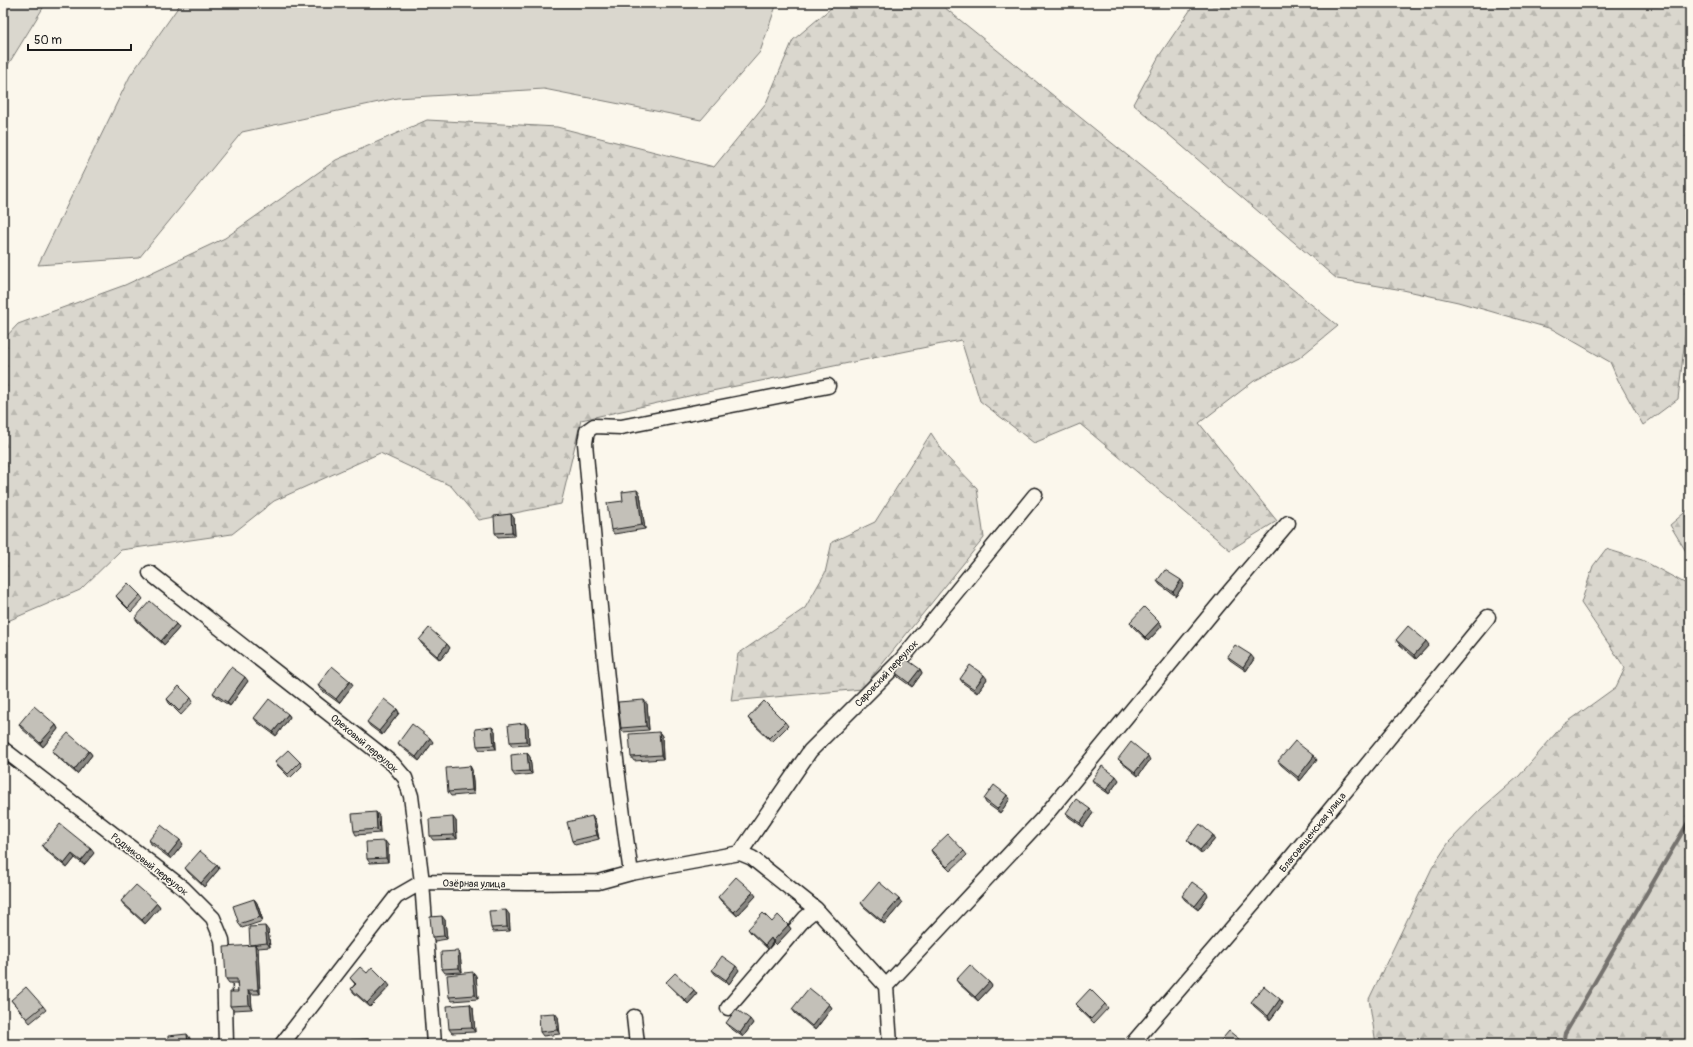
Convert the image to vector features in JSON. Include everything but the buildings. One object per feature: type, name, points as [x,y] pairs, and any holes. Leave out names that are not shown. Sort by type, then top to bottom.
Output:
[{"type":"street","points":[[631,873],[621,806],[593,537],[585,443],[587,431],[594,426],[621,427],[828,386]]},
{"type":"street","name":"Саровский переулок","points":[[740,853],[810,751],[901,660],[1035,495]]},
{"type":"street","points":[[886,986],[1043,818],[1288,523]]},
{"type":"street","name":"Ореховый переулок","points":[[150,573],[393,764],[405,778],[411,796],[422,882],[434,1044]]},
{"type":"street","name":"Благовещенская улица","points":[[1132,1044],[1262,893],[1488,617]]},
{"type":"street","name":"Родниковый переулок","points":[[3,749],[183,888],[213,918],[222,940],[226,1044]]},
{"type":"street","points":[[740,853],[752,858],[816,909],[886,986],[890,1044]]},
{"type":"street","name":"Озёрная улица","points":[[422,882],[598,882],[631,873],[740,853]]},
{"type":"street","points":[[282,1044],[396,897],[422,882]]},
{"type":"street","points":[[728,1008],[805,918],[816,909]]},
{"type":"street","points":[[634,1017],[637,1044]]},
{"type":"green space","points":[[3,3],[46,3],[3,73]]},
{"type":"green space","points":[[181,3],[777,3],[760,52],[701,120],[544,89],[397,98],[242,132],[139,258],[38,265],[130,76]]},
{"type":"green space","points":[[837,3],[939,3],[1338,326],[1299,358],[1254,381],[1199,423],[1277,521],[1230,550],[1080,424],[1034,443],[980,401],[961,340],[707,392],[581,420],[561,504],[479,520],[451,486],[380,453],[274,501],[232,534],[121,550],[80,590],[3,623],[3,340],[18,324],[125,285],[225,238],[336,160],[427,120],[557,127],[714,167],[766,103],[793,40]]},
{"type":"green space","points":[[1195,3],[1690,3],[1690,319],[1685,338],[1678,399],[1643,425],[1618,380],[1610,362],[1552,329],[1458,302],[1403,290],[1337,279],[1133,104],[1159,56]]},
{"type":"green space","points":[[931,433],[946,456],[977,488],[984,538],[862,689],[731,701],[738,654],[805,608],[825,573],[832,542],[875,522]]},
{"type":"green space","points":[[1690,508],[1690,558],[1670,525]]},
{"type":"green space","points":[[1606,549],[1642,560],[1690,586],[1690,1044],[1376,1044],[1369,999],[1432,868],[1449,842],[1482,808],[1519,776],[1562,726],[1616,687],[1625,668],[1581,603],[1593,566]]},
{"type":"waterway","points":[[1563,1044],[1565,1033],[1690,819]]}]
